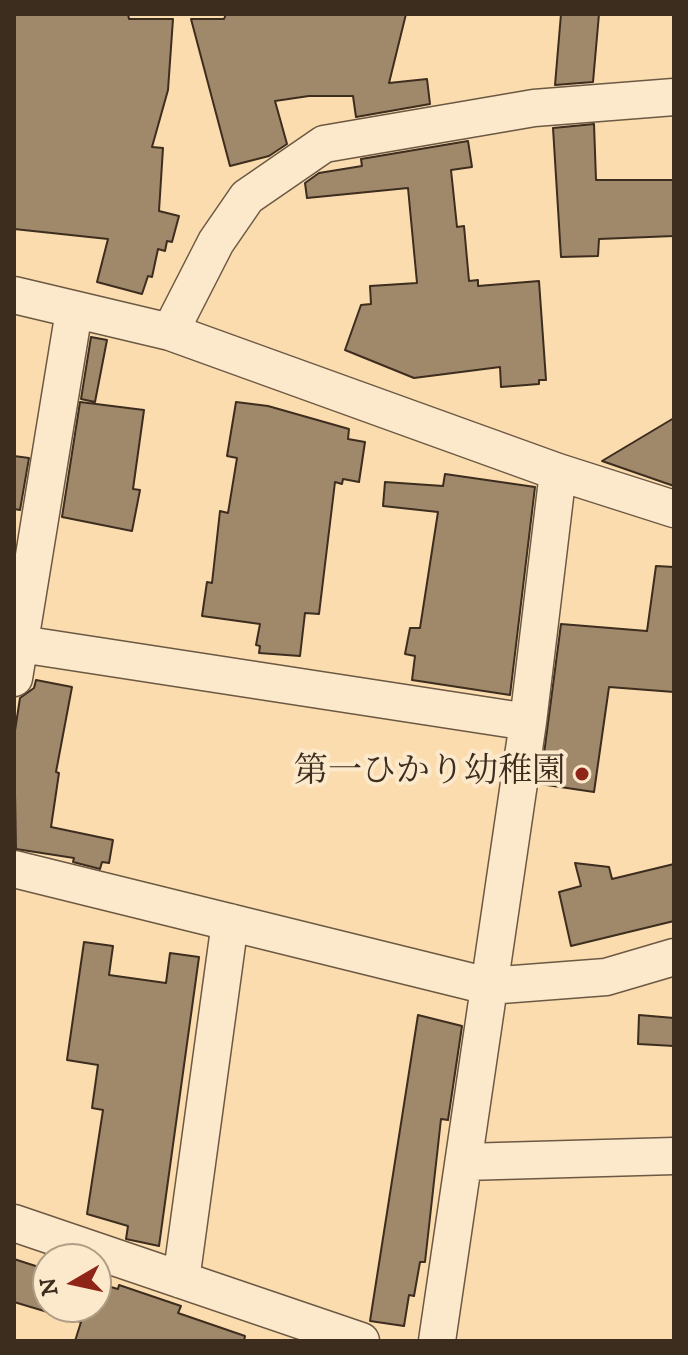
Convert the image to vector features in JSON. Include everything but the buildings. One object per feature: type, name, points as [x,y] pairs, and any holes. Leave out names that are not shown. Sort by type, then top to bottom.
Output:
[{"type":"street","points":[[170,332],[216,242],[247,197],[324,144],[534,108],[674,97]]},
{"type":"street","points":[[14,295],[170,332],[558,472],[674,509]]},
{"type":"street","points":[[74,311],[16,655],[528,722]]},
{"type":"street","points":[[437,1341],[528,722],[558,472]]},
{"type":"street","points":[[14,869],[488,986],[606,977],[674,957]]},
{"type":"street","points":[[181,1280],[230,922]]},
{"type":"street","points":[[464,1162],[674,1156]]},
{"type":"street","points":[[14,1223],[361,1341]]},
{"type":"place","name":"第一ひかり幼稚園","points":[[582,774]]}]
